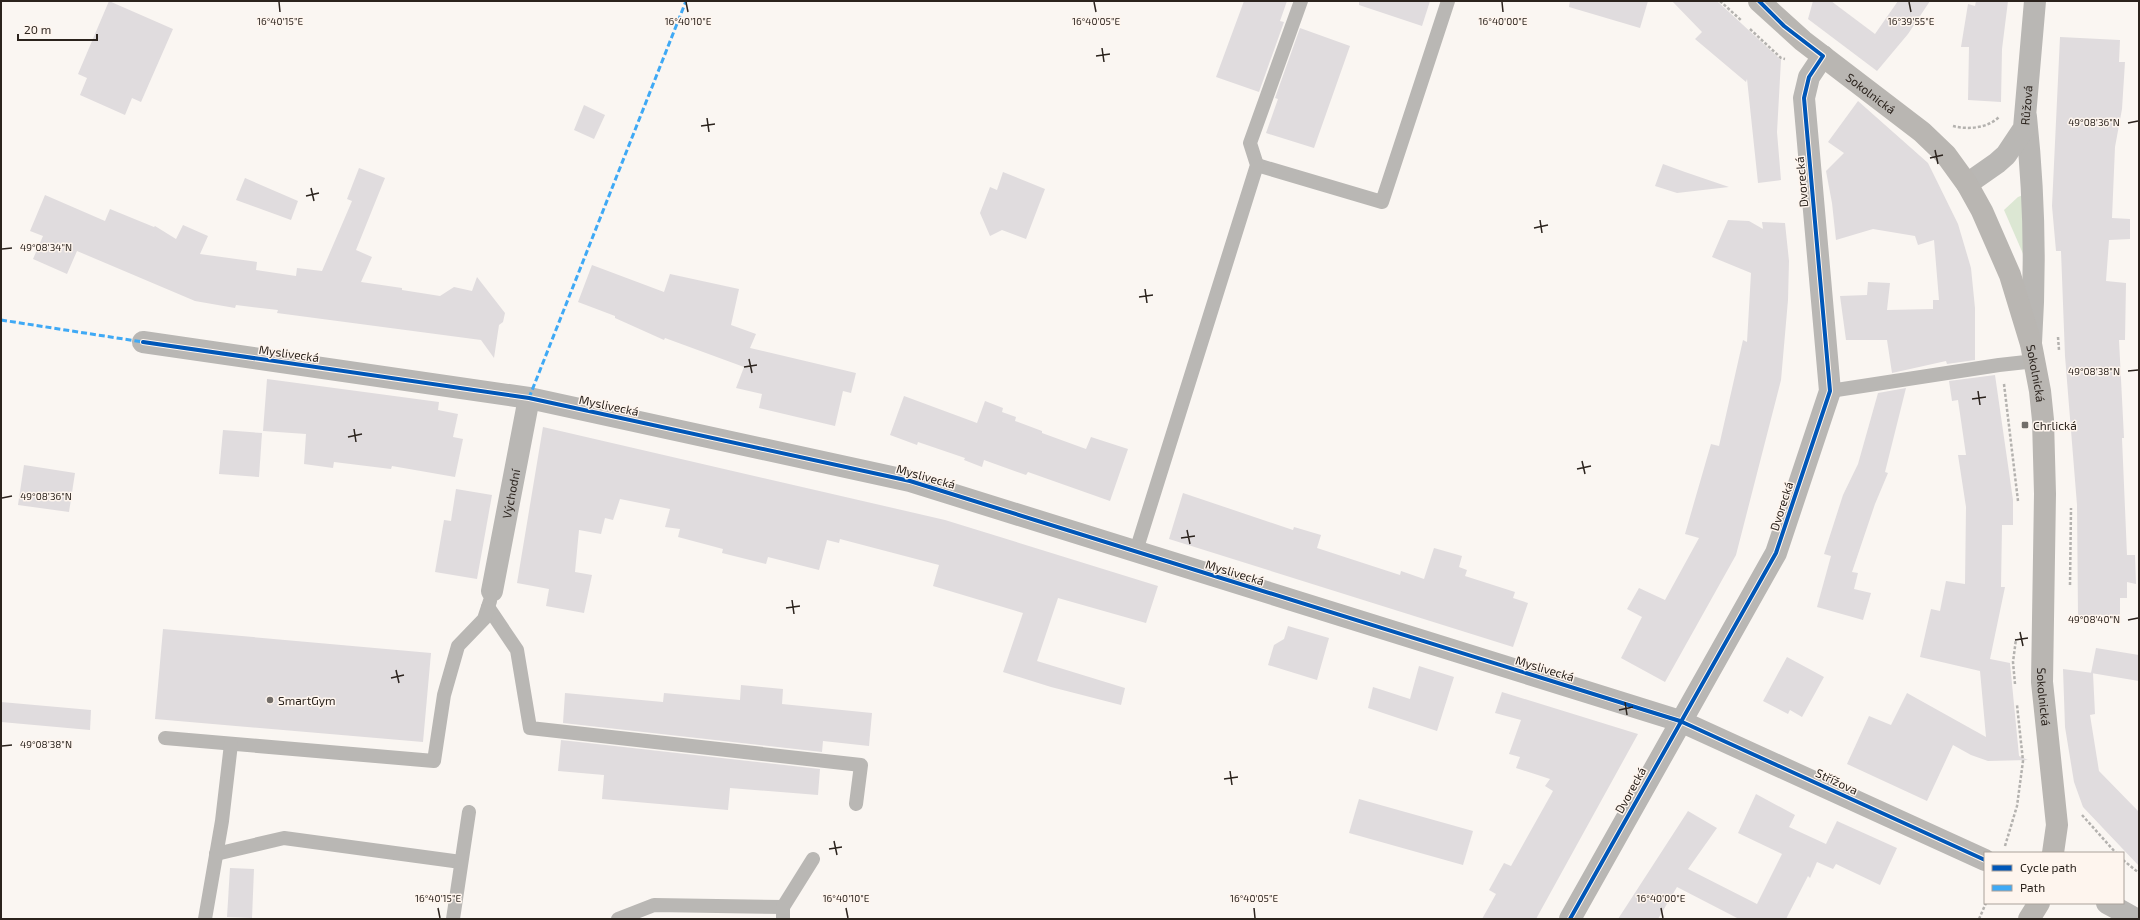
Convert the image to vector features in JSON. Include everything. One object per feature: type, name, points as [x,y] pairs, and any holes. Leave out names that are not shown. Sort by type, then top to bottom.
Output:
[{"type":"main road","name":"Sokolnická","points":[[1759,1],[1784,26],[1922,132],[1946,155],[1967,184],[1995,238],[2010,275],[2033,353],[2040,391],[2045,445],[2042,682],[2056,825],[2053,852]]},
{"type":"main road","points":[[2029,919],[2038,904]]},
{"type":"street","name":"Růžová","points":[[1967,184],[1997,163],[2019,138],[2026,117],[2035,1]]},
{"type":"street","name":"Dvorecká","points":[[1570,919],[1680,721],[1776,554],[1830,391],[1804,106],[1806,84],[1823,56]]},
{"type":"street","points":[[2026,117],[2031,164],[2035,267],[2033,353]]},
{"type":"street","name":"Myslivecká","points":[[143,342],[529,398],[910,481],[1680,721]]},
{"type":"street","name":"Východní","points":[[490,599],[529,398]]},
{"type":"street","name":"Střížova","points":[[1680,721],[1984,860]]},
{"type":"street","points":[[2109,904],[2136,919]]},
{"type":"lane","points":[[1136,551],[1257,165],[1250,143],[1301,1]]},
{"type":"lane","points":[[1257,165],[1382,202],[1448,1]]},
{"type":"lane","points":[[1830,391],[1999,365],[2033,353]]},
{"type":"lane","points":[[165,738],[434,760],[444,695],[458,646],[484,619],[490,599]]},
{"type":"lane","points":[[490,599],[517,650],[530,728],[860,764],[856,804]]},
{"type":"lane","points":[[205,919],[216,854],[231,744]]},
{"type":"lane","points":[[453,919],[469,812]]},
{"type":"lane","points":[[216,854],[284,838],[461,862]]},
{"type":"lane","points":[[618,919],[654,905],[783,913],[813,859]]},
{"type":"path","points":[[1950,125],[1965,128],[1983,126],[1995,122],[2003,114]]},
{"type":"path","points":[[1999,365],[2003,376],[2019,509]]},
{"type":"path","points":[[2016,692],[2013,662],[2017,634]]},
{"type":"path","points":[[2003,852],[2016,806],[2023,761],[2017,700]]},
{"type":"path","points":[[2124,861],[2139,873]]},
{"type":"path","points":[[1979,919],[1986,904]]},
{"type":"green space","points":[[2023,195],[2024,256],[2004,210],[2018,197]]},
{"type":"building","points":[[109,1],[173,29],[141,102],[132,98],[125,115],[80,95],[87,78],[78,74]]},
{"type":"building","points":[[1244,1],[1287,1],[1280,21],[1284,22],[1259,92],[1216,77]]},
{"type":"building","points":[[1359,1],[1430,1],[1422,26],[1359,5]]},
{"type":"building","points":[[1570,1],[1648,1],[1640,28],[1569,7]]},
{"type":"building","points":[[1672,1],[1717,1],[1781,60],[1777,132],[1781,180],[1758,183],[1747,79],[1746,82],[1695,39],[1702,32]]},
{"type":"building","points":[[1813,1],[1831,1],[1875,34],[1898,1],[1930,1],[1908,34],[1877,71],[1808,19]]},
{"type":"building","points":[[1976,1],[2008,1],[2002,49],[2001,102],[1968,100],[1969,47],[1961,47],[1968,4],[1975,6]]},
{"type":"building","points":[[1300,28],[1350,46],[1314,148],[1266,133],[1278,99],[1275,98]]},
{"type":"building","points":[[2060,37],[2120,40],[2119,62],[2125,62],[2122,109],[2115,147],[2112,218],[2130,219],[2130,239],[2109,240],[2106,281],[2126,283],[2125,340],[2119,340],[2124,438],[2122,438],[2127,555],[2135,555],[2136,584],[2127,582],[2127,598],[2120,598],[2120,615],[2078,615],[2077,505],[2065,356],[2061,251],[2056,251],[2052,206]]},
{"type":"building","points":[[1858,101],[1928,163],[1958,224],[1971,268],[1975,308],[1975,360],[1947,364],[1946,361],[1892,373],[1887,340],[1846,340],[1840,296],[1867,295],[1868,282],[1890,283],[1887,310],[1933,309],[1933,300],[1939,300],[1934,240],[1918,245],[1915,236],[1873,229],[1836,240],[1832,203],[1826,171],[1844,153],[1828,142]]},
{"type":"building","points":[[584,105],[605,115],[594,139],[574,130]]},
{"type":"building","points":[[1663,164],[1729,187],[1677,193],[1655,186]]},
{"type":"building","points":[[359,168],[385,178],[356,250],[372,257],[361,282],[402,288],[402,290],[440,296],[454,287],[472,291],[477,277],[505,313],[503,322],[499,325],[494,358],[481,340],[277,313],[278,310],[236,305],[235,308],[195,301],[77,251],[67,274],[33,259],[43,236],[30,231],[45,195],[105,221],[110,209],[154,227],[155,226],[176,239],[183,225],[208,236],[200,254],[257,262],[256,270],[296,276],[297,268],[322,271],[352,201],[347,199]]},
{"type":"building","points":[[1003,172],[1045,189],[1026,239],[1002,230],[990,236],[980,213],[990,187],[997,190]]},
{"type":"building","points":[[245,178],[298,201],[291,220],[236,200]]},
{"type":"building","points":[[1728,220],[1749,221],[1763,229],[1762,222],[1785,223],[1789,261],[1788,300],[1781,380],[1736,555],[1665,682],[1621,658],[1642,617],[1627,609],[1639,588],[1665,600],[1699,538],[1685,534],[1711,444],[1719,446],[1743,340],[1747,342],[1751,273],[1712,257]]},
{"type":"building","points":[[592,265],[664,292],[670,274],[739,289],[731,325],[756,334],[750,348],[856,373],[851,393],[843,391],[835,426],[759,408],[762,394],[736,388],[744,367],[665,338],[664,340],[615,318],[615,316],[578,302]]},
{"type":"building","points":[[1995,375],[2013,500],[2013,525],[2002,525],[2001,587],[2005,587],[1990,659],[2010,663],[2019,756],[2028,760],[1988,761],[1971,755],[1953,745],[1927,801],[1847,764],[1869,716],[1891,725],[1907,693],[1986,737],[1980,671],[1920,657],[1931,609],[1940,611],[1946,581],[1965,584],[1966,507],[1958,455],[1966,455],[1958,400],[1952,401],[1949,381]]},
{"type":"building","points":[[267,379],[439,402],[438,410],[458,414],[453,437],[463,439],[455,477],[392,466],[391,469],[334,462],[333,468],[304,464],[306,434],[263,431]]},
{"type":"building","points":[[1906,388],[1885,472],[1888,473],[1875,504],[1852,572],[1858,573],[1854,589],[1871,593],[1863,620],[1817,607],[1831,556],[1824,554],[1843,495],[1858,464],[1878,393]]},
{"type":"building","points":[[904,396],[977,423],[985,401],[1003,408],[1002,412],[1016,417],[1015,421],[1042,431],[1042,433],[1086,449],[1091,437],[1128,449],[1110,501],[1028,472],[1026,475],[984,460],[982,467],[964,460],[965,458],[918,442],[917,445],[890,435]]},
{"type":"building","points":[[543,427],[945,520],[1158,586],[1146,623],[1058,598],[1037,661],[1125,688],[1121,705],[1051,687],[1003,672],[1023,613],[933,586],[939,565],[840,539],[839,543],[827,540],[819,570],[768,557],[766,564],[722,553],[723,549],[678,537],[680,529],[665,527],[670,509],[620,499],[613,520],[605,518],[601,534],[579,530],[575,572],[592,575],[584,613],[546,606],[549,589],[517,583]]},
{"type":"building","points":[[223,430],[262,433],[259,477],[219,474]]},
{"type":"building","points":[[24,465],[75,473],[69,512],[18,505]]},
{"type":"building","points":[[456,489],[492,495],[477,579],[435,572],[444,520],[451,521]]},
{"type":"building","points":[[1183,493],[1293,530],[1294,527],[1321,535],[1317,548],[1400,575],[1401,571],[1424,579],[1434,548],[1462,556],[1459,567],[1467,570],[1465,576],[1515,592],[1513,598],[1528,603],[1513,647],[1169,539]]},
{"type":"building","points":[[1288,626],[1329,638],[1317,680],[1268,665],[1274,645],[1284,639]]},
{"type":"building","points":[[163,629],[431,653],[423,742],[155,719]]},
{"type":"building","points":[[2096,648],[2139,655],[2139,681],[2091,673]]},
{"type":"building","points":[[1787,657],[1824,677],[1802,717],[1790,710],[1788,714],[1763,701]]},
{"type":"building","points":[[1419,666],[1454,677],[1437,731],[1368,708],[1373,687],[1410,699]]},
{"type":"building","points":[[2063,669],[2093,673],[2095,714],[2090,715],[2099,771],[2139,812],[2139,866],[2083,807],[2074,782],[2065,727]]},
{"type":"building","points":[[741,685],[783,689],[782,704],[872,713],[869,746],[823,741],[822,752],[563,723],[565,693],[663,702],[664,693],[740,700]]},
{"type":"building","points":[[1502,692],[1638,734],[1536,919],[1482,919],[1496,894],[1489,890],[1504,863],[1511,866],[1553,791],[1545,786],[1550,779],[1516,768],[1520,757],[1509,754],[1521,720],[1495,713]]},
{"type":"building","points":[[1,702],[91,710],[90,730],[1,722]]},
{"type":"building","points":[[561,740],[820,769],[818,795],[730,788],[728,810],[602,799],[604,775],[558,771]]},
{"type":"building","points":[[1756,794],[1795,815],[1789,827],[1826,844],[1837,821],[1897,848],[1880,885],[1836,864],[1833,869],[1817,862],[1810,878],[1808,876],[1786,919],[1739,919],[1677,887],[1658,919],[1618,919],[1688,811],[1717,828],[1688,869],[1757,904],[1782,854],[1738,833]]},
{"type":"building","points":[[1359,799],[1473,831],[1463,865],[1349,833]]},
{"type":"building","points":[[230,868],[254,869],[252,918],[227,917]]},
{"type":"marked path","points":[[529,398],[686,1]]},
{"type":"marked path","points":[[1,320],[143,342]]},
{"type":"cycle path","points":[[1570,919],[1776,553],[1830,391],[1804,98],[1809,77],[1823,56],[1784,26],[1759,1]]},
{"type":"cycle path","points":[[143,342],[529,398],[910,481],[1680,721],[1984,860]]},
{"type":"place","name":"Chrlická","points":[[2025,425]]},
{"type":"place","name":"SmartGym","points":[[270,700]]}]
